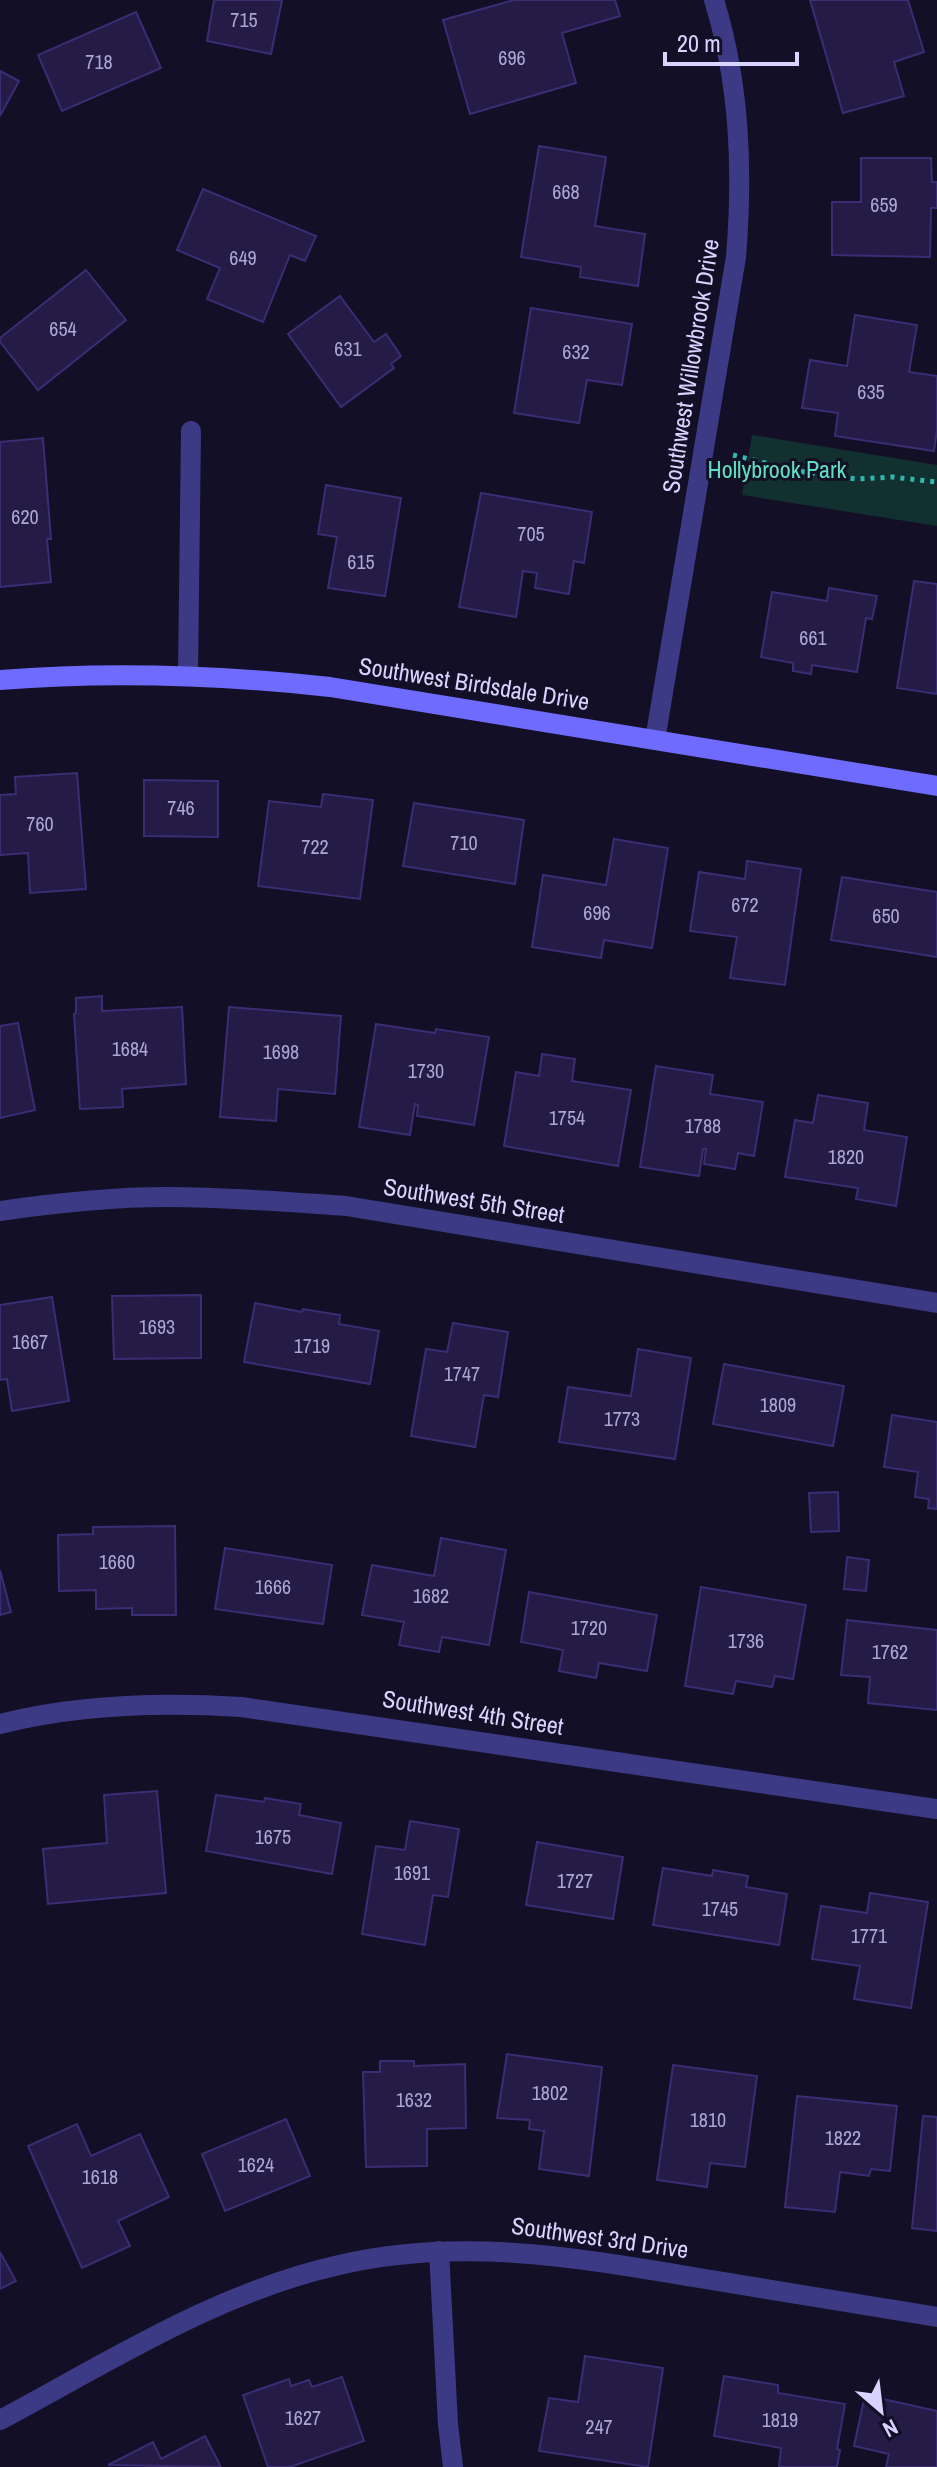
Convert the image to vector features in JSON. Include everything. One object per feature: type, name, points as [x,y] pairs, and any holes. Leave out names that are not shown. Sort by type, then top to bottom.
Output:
[{"type":"street","name":"Southwest Willowbrook Drive","points":[[655,740],[736,257],[741,198],[740,144],[731,70],[714,0]]},
{"type":"street","points":[[188,675],[191,431]]},
{"type":"street","name":"Southwest Birdsdale Drive","points":[[0,680],[107,674],[188,675],[330,687],[937,786]]},
{"type":"street","name":"Southwest 5th Street","points":[[0,1211],[51,1204],[164,1197],[346,1206],[937,1303]]},
{"type":"street","name":"Southwest 4th Street","points":[[0,1724],[76,1709],[186,1704],[241,1707],[937,1809]]},
{"type":"street","points":[[439,2251],[453,2467]]},
{"type":"street","name":"Southwest 3rd Drive","points":[[0,2420],[170,2329],[248,2294],[341,2264],[439,2251],[565,2256],[937,2317]]},
{"type":"path","points":[[704,449],[798,471],[856,479],[892,477],[937,482]]},
{"type":"green space","name":"Hollybrook Park","points":[[752,435],[937,465],[937,526],[742,495]]},
{"type":"building","points":[[214,0],[282,0],[271,54],[207,41]]},
{"type":"building","points":[[514,0],[615,0],[620,16],[562,33],[576,83],[470,114],[443,20]]},
{"type":"building","points":[[810,0],[908,0],[924,52],[894,62],[904,96],[843,113]]},
{"type":"building","points":[[136,12],[161,68],[62,111],[38,55]]},
{"type":"building","points":[[0,71],[19,81],[0,116]]},
{"type":"building","points":[[539,146],[606,157],[595,226],[645,234],[638,286],[580,277],[581,267],[521,257]]},
{"type":"building","points":[[861,158],[931,158],[932,182],[937,182],[937,208],[931,208],[930,257],[832,255],[832,202],[861,202]]},
{"type":"building","points":[[203,189],[316,236],[305,261],[290,255],[263,322],[207,299],[220,268],[177,250]]},
{"type":"building","points":[[86,270],[126,320],[38,390],[0,338]]},
{"type":"building","points":[[340,296],[374,342],[386,334],[401,356],[391,364],[394,368],[341,407],[288,334]]},
{"type":"building","points":[[531,308],[632,324],[622,385],[587,380],[579,423],[514,413]]},
{"type":"building","points":[[855,315],[917,325],[909,372],[937,376],[934,451],[835,436],[838,413],[802,408],[810,360],[847,366]]},
{"type":"building","points":[[43,438],[51,582],[0,587],[0,442]]},
{"type":"building","points":[[326,485],[401,498],[385,596],[328,588],[337,537],[318,534]]},
{"type":"building","points":[[481,493],[592,512],[584,563],[574,561],[569,594],[535,588],[537,573],[523,571],[516,617],[459,607]]},
{"type":"building","points":[[914,581],[937,584],[937,694],[897,688]]},
{"type":"building","points":[[829,588],[877,596],[872,619],[866,618],[857,672],[812,665],[811,674],[793,671],[793,663],[761,657],[772,592],[827,601]]},
{"type":"building","points":[[77,773],[86,889],[30,893],[28,853],[0,855],[0,795],[16,794],[15,777]]},
{"type":"building","points":[[144,780],[218,781],[218,837],[144,836]]},
{"type":"building","points":[[323,794],[373,800],[360,899],[258,886],[269,801],[321,807]]},
{"type":"building","points":[[414,803],[524,820],[515,884],[403,866]]},
{"type":"building","points":[[614,839],[668,848],[652,948],[604,940],[601,958],[532,947],[543,875],[606,885]]},
{"type":"building","points":[[747,861],[801,869],[785,985],[730,978],[737,937],[690,931],[699,872],[745,879]]},
{"type":"building","points":[[842,877],[937,892],[937,957],[831,940]]},
{"type":"building","points":[[102,996],[102,1011],[182,1007],[186,1084],[122,1089],[123,1107],[80,1109],[74,1014],[76,998]]},
{"type":"building","points":[[229,1007],[341,1016],[335,1094],[278,1089],[276,1121],[220,1117]]},
{"type":"building","points":[[18,1023],[35,1110],[0,1118],[0,1026]]},
{"type":"building","points":[[376,1024],[489,1037],[474,1125],[417,1116],[418,1105],[415,1104],[410,1135],[359,1127]]},
{"type":"building","points":[[542,1054],[575,1059],[572,1081],[631,1090],[618,1166],[504,1146],[516,1072],[539,1076]]},
{"type":"building","points":[[656,1066],[713,1075],[710,1094],[763,1102],[754,1156],[738,1153],[735,1169],[704,1164],[706,1149],[703,1149],[699,1176],[640,1167]]},
{"type":"building","points":[[818,1095],[868,1103],[864,1130],[907,1137],[896,1206],[856,1199],[858,1188],[785,1177],[795,1120],[813,1123]]},
{"type":"building","points":[[201,1295],[201,1358],[114,1359],[112,1296]]},
{"type":"building","points":[[52,1297],[69,1401],[12,1411],[7,1379],[0,1380],[0,1305]]},
{"type":"building","points":[[255,1303],[340,1315],[339,1324],[379,1331],[370,1384],[244,1362]]},
{"type":"building","points":[[453,1323],[508,1332],[498,1397],[484,1395],[475,1447],[411,1436],[426,1349],[447,1352]]},
{"type":"building","points":[[638,1349],[691,1358],[675,1459],[559,1442],[568,1387],[631,1396]]},
{"type":"building","points":[[724,1364],[844,1386],[833,1446],[713,1424]]},
{"type":"building","points":[[892,1415],[937,1422],[937,1509],[928,1508],[929,1499],[915,1497],[918,1472],[884,1467]]},
{"type":"building","points":[[838,1492],[839,1531],[811,1532],[809,1493]]},
{"type":"building","points":[[175,1526],[176,1615],[132,1615],[132,1608],[96,1609],[96,1590],[59,1591],[58,1535],[93,1534],[93,1527]]},
{"type":"building","points":[[441,1538],[506,1550],[489,1645],[442,1637],[439,1652],[399,1645],[404,1622],[362,1615],[372,1565],[434,1576]]},
{"type":"building","points":[[225,1548],[332,1565],[323,1624],[215,1609]]},
{"type":"building","points":[[847,1557],[869,1560],[866,1591],[844,1589]]},
{"type":"building","points":[[0,1570],[11,1612],[0,1615]]},
{"type":"building","points":[[701,1587],[806,1605],[793,1679],[775,1676],[772,1687],[736,1681],[733,1694],[685,1686]]},
{"type":"building","points":[[529,1592],[657,1615],[647,1671],[599,1663],[596,1678],[559,1671],[563,1650],[521,1642]]},
{"type":"building","points":[[847,1620],[937,1630],[937,1710],[868,1703],[870,1677],[841,1675]]},
{"type":"building","points":[[157,1791],[166,1893],[48,1904],[43,1849],[107,1843],[104,1795]]},
{"type":"building","points":[[216,1795],[301,1804],[299,1815],[341,1823],[332,1874],[206,1851]]},
{"type":"building","points":[[410,1821],[459,1829],[448,1897],[433,1895],[425,1945],[362,1934],[376,1846],[405,1850]]},
{"type":"building","points":[[537,1842],[623,1857],[613,1919],[526,1905]]},
{"type":"building","points":[[663,1868],[712,1876],[713,1870],[748,1876],[746,1887],[787,1894],[779,1945],[653,1925]]},
{"type":"building","points":[[870,1893],[928,1902],[911,2008],[854,1999],[860,1966],[812,1959],[821,1906],[867,1913]]},
{"type":"building","points":[[507,2054],[602,2067],[589,2176],[539,2169],[544,2131],[529,2129],[530,2120],[497,2118]]},
{"type":"building","points":[[380,2061],[414,2061],[414,2066],[465,2064],[466,2128],[427,2129],[427,2166],[366,2167],[363,2072],[380,2072]]},
{"type":"building","points":[[673,2065],[757,2076],[745,2167],[710,2163],[707,2187],[657,2180]]},
{"type":"building","points":[[797,2096],[897,2106],[890,2171],[871,2169],[869,2176],[840,2172],[835,2212],[785,2207]]},
{"type":"building","points":[[923,2116],[937,2117],[937,2231],[912,2228]]},
{"type":"building","points":[[286,2119],[310,2176],[225,2211],[202,2154]]},
{"type":"building","points":[[77,2124],[91,2156],[140,2134],[169,2197],[118,2221],[130,2246],[82,2268],[28,2146]]},
{"type":"building","points":[[0,2252],[16,2281],[0,2289]]},
{"type":"building","points":[[585,2356],[663,2368],[648,2467],[539,2451],[549,2398],[578,2402]]},
{"type":"building","points":[[724,2376],[778,2385],[778,2393],[845,2404],[837,2467],[779,2467],[781,2448],[714,2436]]},
{"type":"building","points":[[342,2377],[364,2441],[290,2467],[268,2467],[243,2395],[289,2379],[291,2386],[309,2380],[312,2387]]},
{"type":"building","points":[[865,2395],[937,2411],[937,2467],[886,2467],[889,2454],[854,2446]]},
{"type":"building","points":[[205,2436],[221,2467],[108,2465],[153,2442],[161,2459]]}]
